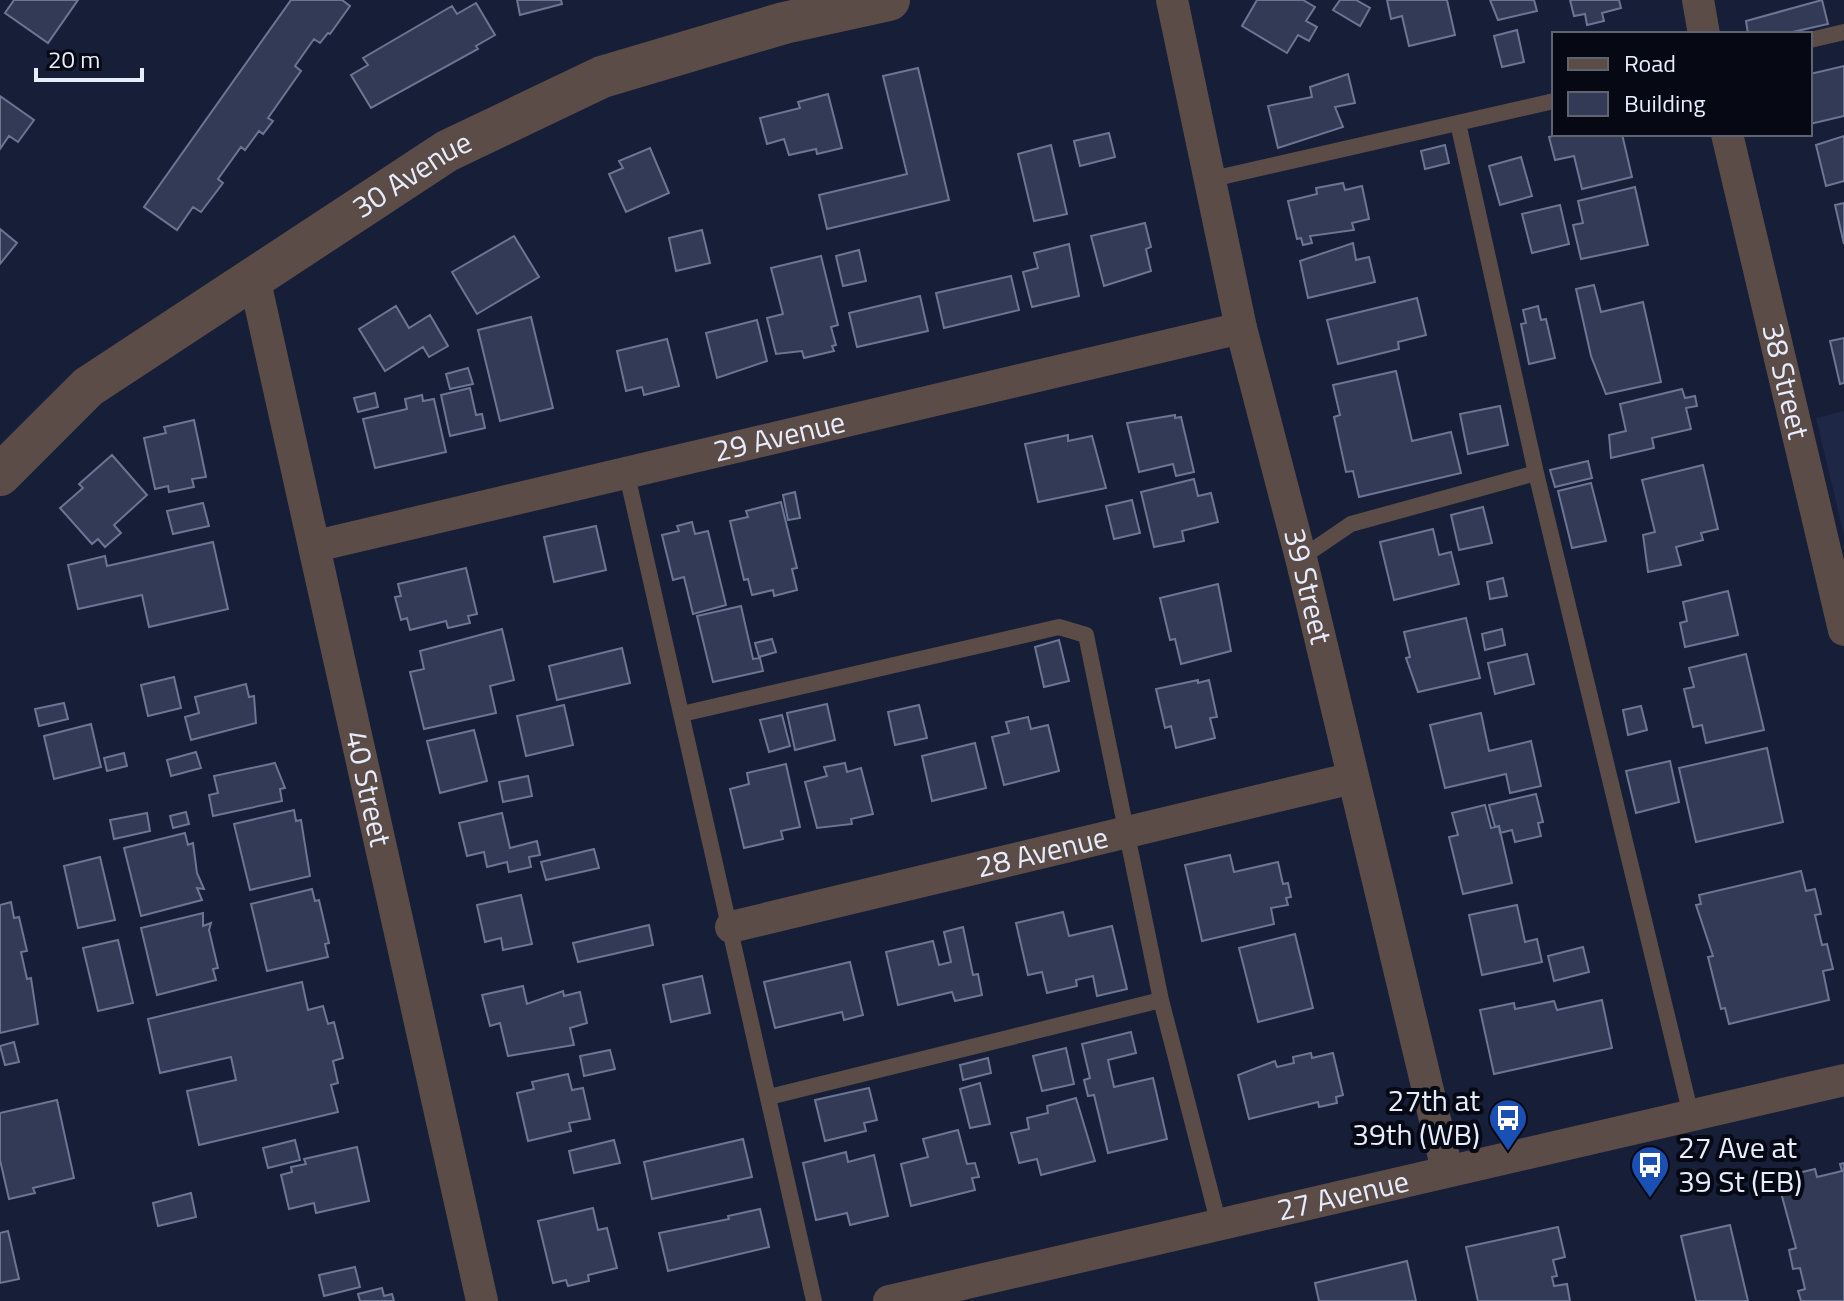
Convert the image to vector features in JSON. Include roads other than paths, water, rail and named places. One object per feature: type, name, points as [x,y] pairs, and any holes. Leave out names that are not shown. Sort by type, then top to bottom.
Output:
[{"type":"street","name":"30 Avenue","points":[[0,475],[88,387],[447,151],[602,77],[781,12],[889,0]]},
{"type":"street","name":"39 Street","points":[[1172,0],[1241,328],[1301,558],[1447,1170]]},
{"type":"street","points":[[1698,0],[1704,32]]},
{"type":"street","name":"38 Street","points":[[1727,136],[1844,630]]},
{"type":"street","name":"40 Street","points":[[254,277],[482,1301]]},
{"type":"street","name":"29 Avenue","points":[[316,546],[1241,328]]},
{"type":"street","name":"28 Avenue","points":[[731,927],[1353,778]]},
{"type":"street","name":"27 Avenue","points":[[889,1301],[1844,1080]]},
{"type":"lane","points":[[1812,40],[1844,32]]},
{"type":"lane","points":[[1208,180],[1552,101]]},
{"type":"lane","points":[[1458,123],[1536,473],[1691,1115]]},
{"type":"lane","points":[[1301,558],[1351,524],[1536,473]]},
{"type":"lane","points":[[627,475],[814,1301]]},
{"type":"lane","points":[[682,714],[1059,627],[1086,635],[1161,1000],[1219,1225]]},
{"type":"lane","points":[[769,1097],[1161,1000]]},
{"type":"place","name":"27th at 39th (WB)","points":[[1508,1152]]},
{"type":"place","name":"27 Ave at 39 St (EB)","points":[[1650,1199]]}]
